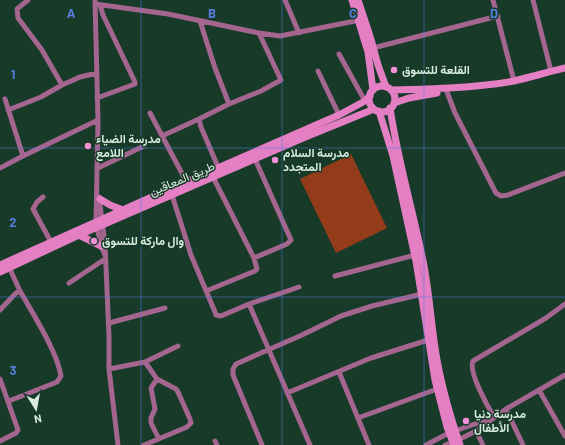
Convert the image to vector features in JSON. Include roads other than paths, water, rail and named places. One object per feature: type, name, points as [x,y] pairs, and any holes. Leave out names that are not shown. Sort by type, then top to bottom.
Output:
[{"type":"street","points":[[28,0],[17,9],[18,18],[42,50],[62,85]]},
{"type":"street","points":[[285,0],[299,32]]},
{"type":"street","points":[[358,0],[360,20],[368,52],[374,90]]},
{"type":"street","points":[[358,0],[378,65],[389,89],[394,96],[392,106],[394,137],[424,267],[435,347],[452,432]]},
{"type":"street","points":[[493,0],[514,81]]},
{"type":"street","points":[[533,0],[551,71]]},
{"type":"street","points":[[97,3],[110,3],[280,36],[360,20]]},
{"type":"street","points":[[97,3],[98,168],[95,199],[105,257],[109,322],[109,369],[118,445]]},
{"type":"street","points":[[97,3],[135,82],[135,84],[98,98]]},
{"type":"street","points":[[373,48],[498,16]]},
{"type":"street","points":[[200,21],[215,68],[229,104]]},
{"type":"street","points":[[162,136],[229,104],[261,91],[281,80],[259,33]]},
{"type":"street","points":[[339,54],[370,103],[377,110],[393,156],[415,255],[437,389],[456,443]]},
{"type":"street","points":[[367,98],[379,87],[389,89],[454,88],[514,81],[565,68]]},
{"type":"street","points":[[318,71],[339,115]]},
{"type":"street","points":[[8,110],[40,97],[80,77],[97,73]]},
{"type":"street","points":[[377,110],[387,111],[392,106],[408,98],[447,92],[511,86],[565,73]]},
{"type":"street","points":[[447,92],[455,113],[496,193],[501,196],[508,195],[565,173]]},
{"type":"street","name":"طريق المعاقين","points":[[0,266],[9,267],[79,235],[123,210],[339,115],[367,98]]},
{"type":"street","points":[[5,99],[23,156]]},
{"type":"street","name":"طريق المعاقين","points":[[0,266],[50,242],[172,195],[343,121],[377,110]]},
{"type":"street","points":[[150,113],[186,181]]},
{"type":"street","points":[[199,119],[218,168]]},
{"type":"street","points":[[0,168],[98,120]]},
{"type":"street","points":[[98,168],[144,146]]},
{"type":"street","points":[[254,258],[287,244],[291,240],[255,159]]},
{"type":"street","points":[[206,291],[255,271],[257,266],[213,177]]},
{"type":"street","points":[[97,190],[100,199],[99,224],[101,246],[105,257]]},
{"type":"street","points":[[172,195],[192,255],[215,312],[219,316],[299,287]]},
{"type":"street","points":[[43,196],[33,209],[50,242]]},
{"type":"street","points":[[100,199],[123,210]]},
{"type":"street","points":[[79,235],[101,246]]},
{"type":"street","points":[[335,276],[415,255]]},
{"type":"street","points":[[69,283],[105,257]]},
{"type":"street","points":[[9,267],[20,291],[51,348],[60,368],[61,376],[57,382],[9,401]]},
{"type":"street","points":[[0,310],[16,293],[20,291]]},
{"type":"street","points":[[262,445],[233,375],[233,369],[236,364],[354,311],[422,294]]},
{"type":"street","points":[[249,304],[310,445]]},
{"type":"street","points":[[493,418],[474,375],[471,366],[473,361],[546,318],[565,304]]},
{"type":"street","points":[[109,322],[165,308]]},
{"type":"street","points":[[287,393],[371,358],[428,340]]},
{"type":"street","points":[[109,369],[145,362],[178,346]]},
{"type":"street","points":[[144,445],[188,427],[191,422],[176,388],[157,379],[145,362]]},
{"type":"street","points":[[339,372],[369,445]]},
{"type":"street","points":[[445,445],[456,443],[476,431],[506,409],[565,375]]},
{"type":"street","points":[[0,378],[18,430],[16,433],[0,441]]},
{"type":"street","points":[[157,379],[151,388],[155,409],[151,418],[152,427],[159,439]]},
{"type":"street","points":[[358,418],[437,389]]},
{"type":"street","points":[[539,390],[565,436]]},
{"type":"street","points":[[506,409],[523,445]]},
{"type":"street","points":[[426,445],[452,432],[493,418]]},
{"type":"street","points":[[476,431],[483,445]]},
{"type":"place","name":"القلعة للتسوق","points":[[394,70]]},
{"type":"place","name":"مدرسة الضياء اللامع","points":[[88,146]]},
{"type":"place","name":"مدرسة السلام المتجدد","points":[[275,160]]},
{"type":"place","name":"وال ماركة للتسوق","points":[[94,241]]},
{"type":"place","name":"مدرسة دنيا الأطفال","points":[[466,421]]}]
